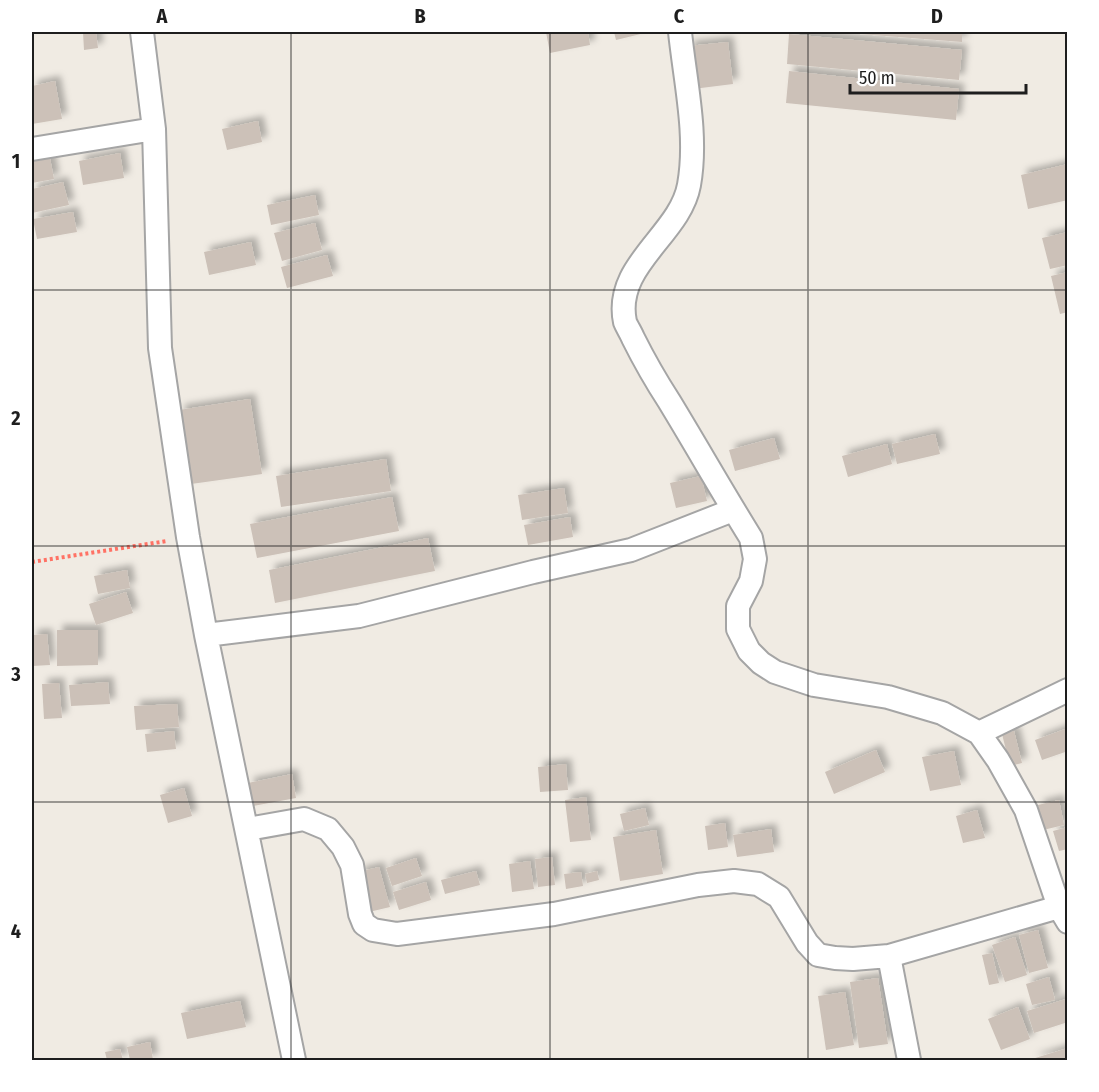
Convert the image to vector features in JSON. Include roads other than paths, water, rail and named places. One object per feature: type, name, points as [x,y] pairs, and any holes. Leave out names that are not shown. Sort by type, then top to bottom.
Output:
[{"type":"street","points":[[142,32],[154,129],[160,348],[188,537],[206,635],[294,1060]]},
{"type":"street","points":[[248,830],[304,819],[328,829],[343,847],[352,864],[360,914],[364,924],[373,930],[397,934],[554,914],[698,885],[734,881],[758,884],[779,897],[807,943],[818,955],[835,958],[889,956],[1063,915],[1026,810],[998,759],[979,733],[942,713],[888,697],[814,685],[775,672],[748,651],[738,628],[738,606],[751,581],[755,559],[751,538],[642,357],[626,322],[625,303],[630,281],[645,256],[682,207],[689,186],[692,136],[680,32]]},
{"type":"street","points":[[32,149],[154,129]]},
{"type":"street","points":[[206,635],[359,616],[631,550],[734,510]]},
{"type":"street","points":[[979,733],[1068,690]]},
{"type":"street","points":[[889,956],[909,1060]]}]
